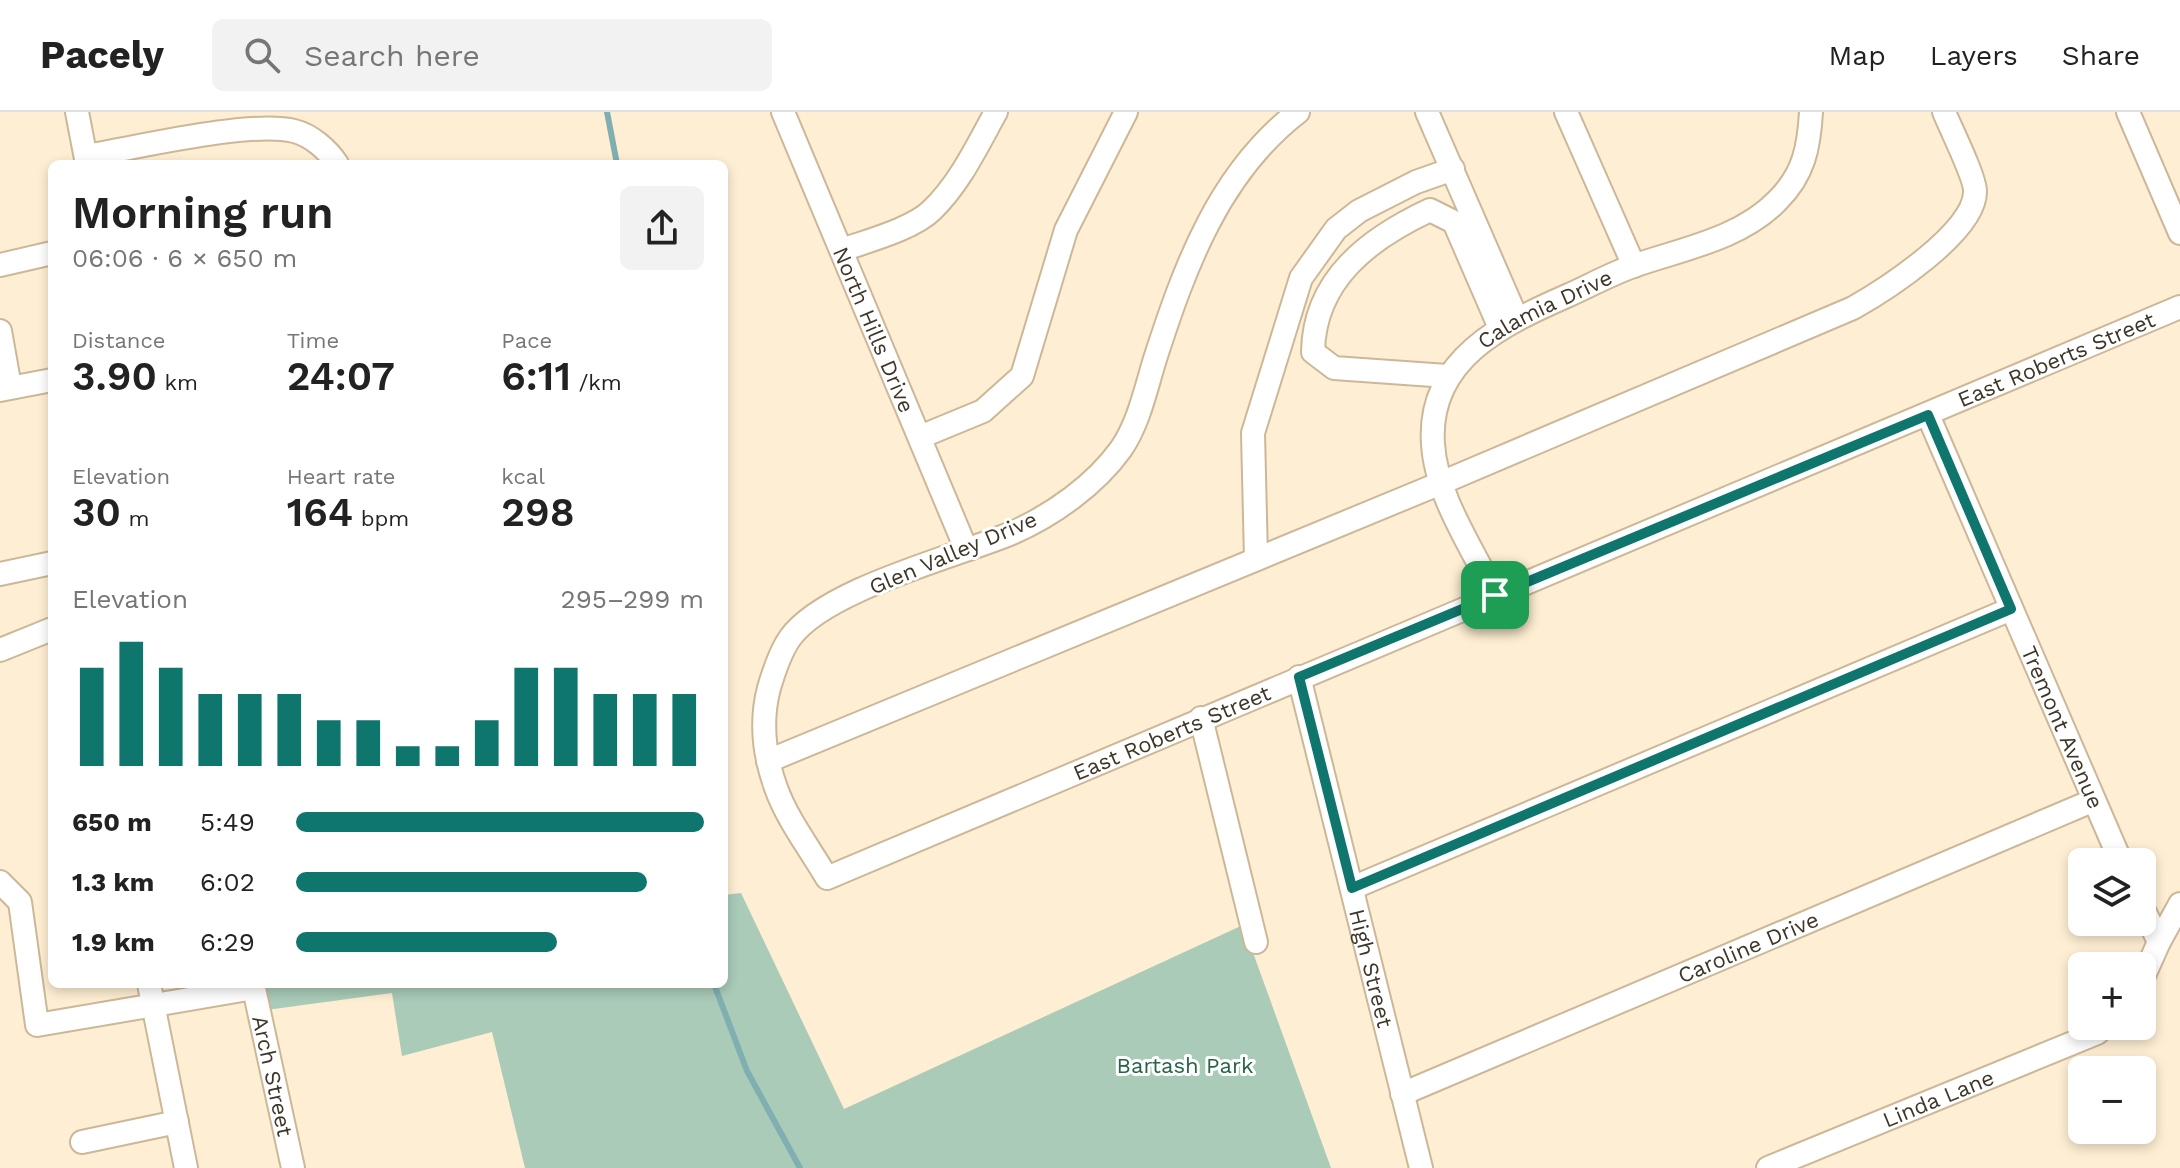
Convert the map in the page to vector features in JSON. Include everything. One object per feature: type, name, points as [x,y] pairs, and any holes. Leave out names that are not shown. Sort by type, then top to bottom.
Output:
[{"type":"street","points":[[77,112],[87,160],[263,128],[297,131],[312,139],[333,160]]},
{"type":"street","name":"North Hills Drive","points":[[783,112],[966,549]]},
{"type":"street","points":[[842,250],[881,236],[930,212],[966,167],[996,112]]},
{"type":"street","points":[[920,437],[983,411],[1008,393],[1022,376],[1066,230],[1126,112]]},
{"type":"street","name":"Glen Valley Drive","points":[[827,878],[777,791],[768,761],[763,710],[774,670],[791,637],[830,604],[1013,532],[1055,510],[1094,481],[1122,447],[1141,407],[1200,236],[1242,168],[1266,139],[1298,112]]},
{"type":"street","points":[[1427,112],[1453,169],[1509,323]]},
{"type":"street","points":[[1566,112],[1634,266]]},
{"type":"street","name":"Calamia Drive","points":[[1495,595],[1441,483],[1433,446],[1432,420],[1447,376],[1467,352],[1509,323],[1634,266],[1719,236],[1753,219],[1778,201],[1797,177],[1808,154],[1811,112]]},
{"type":"street","points":[[768,761],[1441,483],[1853,308],[1897,282],[1968,214],[1976,191],[1944,112]]},
{"type":"street","points":[[2128,112],[2179,228]]},
{"type":"street","points":[[1256,559],[1253,433],[1301,278],[1336,229],[1359,211],[1416,182],[1453,169]]},
{"type":"street","points":[[1447,376],[1334,368],[1323,363],[1313,352],[1322,308],[1337,277],[1351,259],[1378,237],[1430,210],[1437,211],[1454,222],[1509,323]]},
{"type":"street","points":[[0,265],[48,254]]},
{"type":"street","name":"East Roberts Street","points":[[827,878],[2180,307]]},
{"type":"street","points":[[0,331],[5,388],[48,381]]},
{"type":"street","name":"Tremont Avenue","points":[[1928,415],[2114,848]]},
{"type":"street","points":[[0,574],[48,564]]},
{"type":"street","points":[[1352,888],[2011,609]]},
{"type":"street","points":[[0,650],[48,631]]},
{"type":"street","name":"High Street","points":[[1299,677],[1421,1168]]},
{"type":"street","points":[[1201,718],[1256,942]]},
{"type":"street","name":"Caroline Drive","points":[[1402,1094],[2092,801]]},
{"type":"street","points":[[0,882],[20,902],[37,1025],[244,988]]},
{"type":"street","points":[[2155,952],[2180,904]]},
{"type":"street","points":[[2156,936],[2159,942]]},
{"type":"street","points":[[150,988],[186,1168]]},
{"type":"street","name":"Arch Street","points":[[254,988],[293,1168]]},
{"type":"street","name":"Linda Lane","points":[[1768,1168],[2080,1040]]},
{"type":"street","points":[[82,1142],[177,1122]]},
{"type":"green space","name":"Bartash Park","points":[[741,893],[844,1109],[1243,925],[1331,1168],[525,1168],[492,1032],[402,1056],[392,993],[259,1011],[254,988],[728,988],[728,895]]},
{"type":"waterway","points":[[607,112],[616,160]]},
{"type":"waterway","points":[[716,988],[747,1071],[800,1168]]},
{"type":"route","points":[[1928,415],[2011,609],[1352,888],[1299,677],[1495,595],[1928,415]]}]
